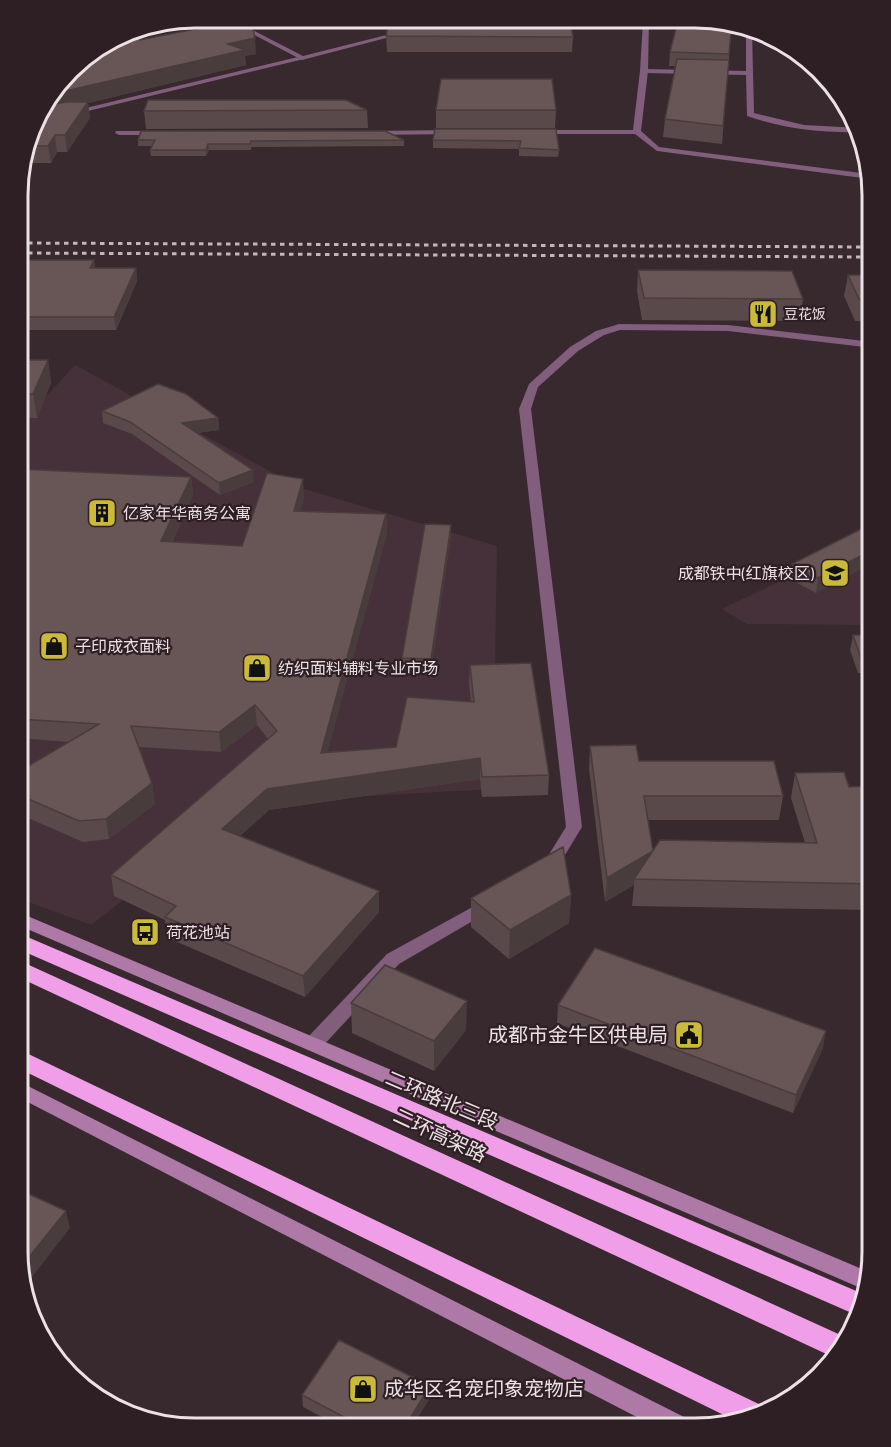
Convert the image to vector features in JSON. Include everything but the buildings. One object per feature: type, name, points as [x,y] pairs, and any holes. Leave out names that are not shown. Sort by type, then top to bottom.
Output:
[{"type":"highway","points":[[28,944],[855,1303]]},
{"type":"highway","name":"二环高架路","points":[[28,973],[834,1345]]},
{"type":"highway","points":[[28,1063],[744,1411]]},
{"type":"main road","name":"二环路北三段","points":[[28,922],[860,1278]]},
{"type":"main road","points":[[28,1093],[663,1418]]},
{"type":"street","points":[[637,132],[644,71],[646,28]]},
{"type":"street","points":[[248,29],[302,58]]},
{"type":"street","points":[[47,119],[418,29]]},
{"type":"street","points":[[749,37],[750,114],[771,123],[849,130]]},
{"type":"street","points":[[644,71],[749,73]]},
{"type":"street","points":[[355,133],[461,132]]},
{"type":"street","points":[[531,132],[637,132],[657,149],[861,176]]},
{"type":"street","points":[[119,133],[166,133]]},
{"type":"street","points":[[537,875],[548,869],[574,827],[525,409],[533,386],[574,349],[600,333],[619,327],[728,328],[862,344]]},
{"type":"street","points":[[313,1044],[393,959],[506,893]]},
{"type":"shaded area","name":"纺织面料辅料专业市场","points":[[75,365],[301,488],[497,546],[493,789],[247,803],[91,925],[28,902],[28,416]]},
{"type":"shaded area","name":"成都铁中(红旗校区)","points":[[862,541],[862,625],[747,624],[722,609]]},
{"type":"railway","points":[[28,243],[862,247]]},
{"type":"railway","points":[[28,253],[862,257]]},
{"type":"place","name":"豆花饭","points":[[763,314]]},
{"type":"place","name":"亿家年华商务公寓","points":[[102,513]]},
{"type":"place","name":"成都铁中(红旗校区)","points":[[835,573]]},
{"type":"place","name":"子印成衣面料","points":[[54,646]]},
{"type":"place","name":"纺织面料辅料专业市场","points":[[257,668]]},
{"type":"place","name":"荷花池站","points":[[145,932]]},
{"type":"place","name":"成都市金牛区供电局","points":[[689,1035]]},
{"type":"place","name":"成华区名宠印象宠物店","points":[[363,1389]]}]
